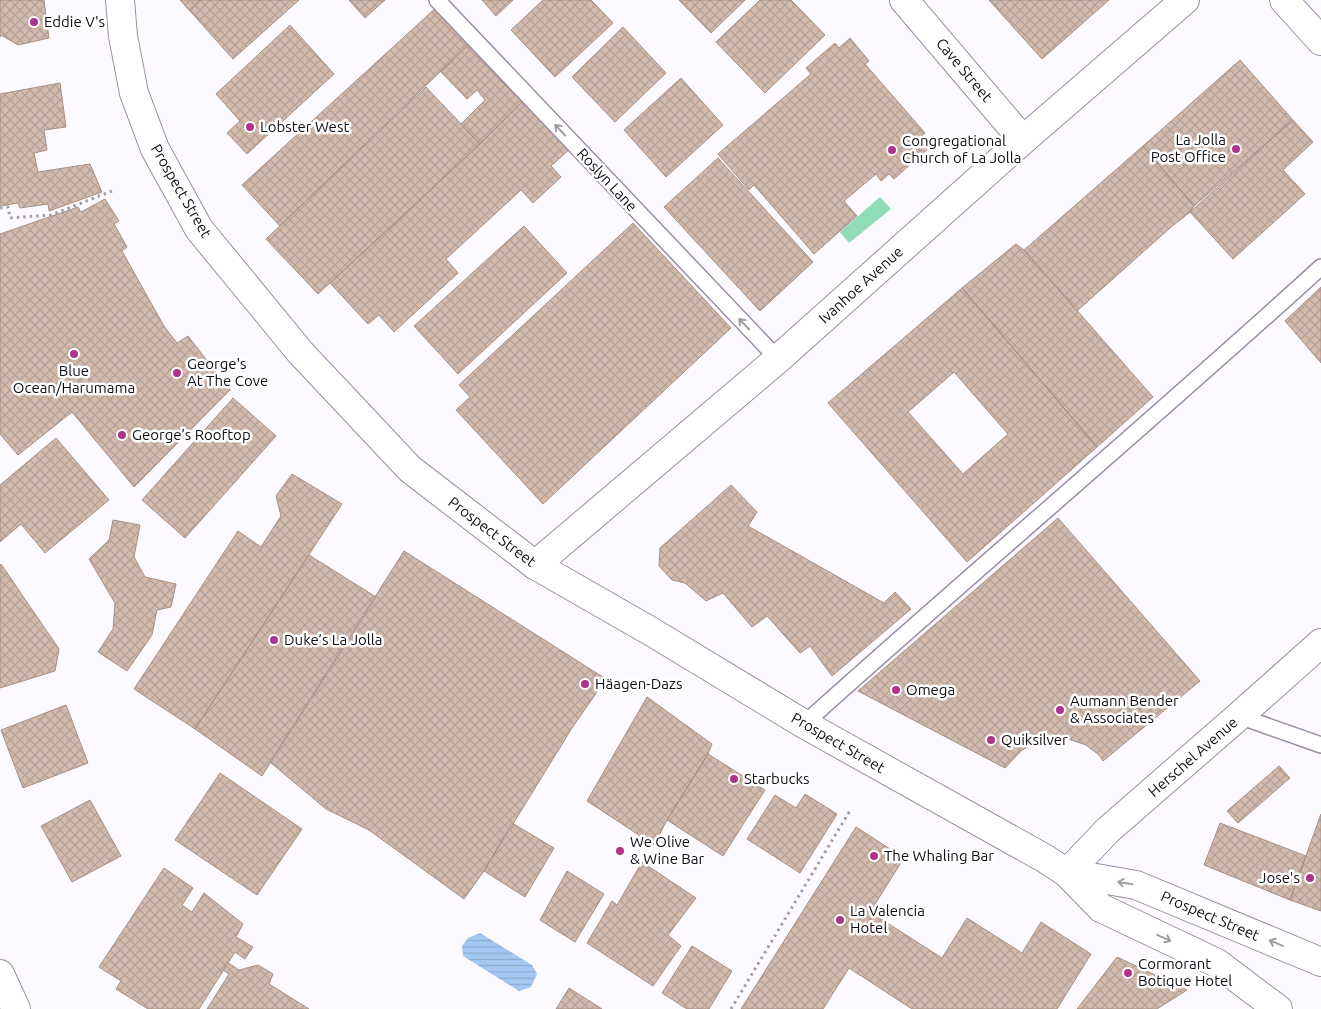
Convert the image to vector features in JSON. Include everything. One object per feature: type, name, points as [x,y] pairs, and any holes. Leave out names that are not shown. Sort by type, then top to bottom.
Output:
[{"type":"main road","name":"Prospect Street","points":[[120,0],[123,36],[134,93],[155,149],[199,229],[300,352],[410,469],[535,565],[652,632],[804,724],[1067,873],[1100,908],[1216,963],[1278,1009]]},
{"type":"main road","name":"Cave Street","points":[[904,0],[1023,140]]},
{"type":"main road","name":"Ivanhoe Avenue","points":[[535,565],[778,359],[1023,140],[1185,0]]},
{"type":"main road","points":[[1284,0],[1321,41]]},
{"type":"main road","name":"Herschel Avenue","points":[[1067,873],[1108,830],[1321,643]]},
{"type":"main road","name":"Prospect Street","points":[[1067,873],[1136,885],[1321,962]]},
{"type":"main road","points":[[0,974],[16,1009]]},
{"type":"lane","name":"Roslyn Lane","points":[[437,0],[778,359]]},
{"type":"lane","points":[[804,724],[1321,267]]},
{"type":"lane","points":[[1239,716],[1321,745]]},
{"type":"path","points":[[0,208],[8,207],[10,218],[51,214],[112,191]]},
{"type":"path","points":[[731,1009],[851,809]]},
{"type":"green space","points":[[880,197],[891,209],[849,243],[840,232]]},
{"type":"water","points":[[480,933],[532,965],[537,974],[531,987],[519,991],[463,956],[462,946],[468,938]]},
{"type":"building","points":[[0,0],[44,0],[49,38],[18,45],[1,35],[0,37]]},
{"type":"building","points":[[180,0],[201,0],[190,11]]},
{"type":"building","points":[[201,0],[299,0],[233,59],[190,11]]},
{"type":"building","points":[[349,0],[385,0],[365,18]]},
{"type":"building","points":[[482,0],[513,0],[496,16]]},
{"type":"building","points":[[543,0],[591,0],[613,23],[555,77],[511,30]]},
{"type":"building","points":[[679,0],[745,0],[711,33]]},
{"type":"building","points":[[760,0],[791,0],[825,35],[765,93],[716,42]]},
{"type":"building","points":[[989,0],[1109,0],[1042,59]]},
{"type":"building","points":[[439,5],[470,43],[280,226],[242,185]]},
{"type":"building","points":[[290,25],[334,74],[247,154],[227,133],[240,121],[216,94]]},
{"type":"building","points":[[623,27],[666,73],[615,122],[572,77]]},
{"type":"building","points":[[850,38],[869,61],[865,64],[925,133],[920,137],[929,148],[894,179],[889,174],[881,181],[876,174],[844,201],[857,216],[814,254],[754,185],[749,190],[718,154],[811,74],[806,68],[835,43],[839,48]]},
{"type":"building","points":[[470,43],[525,99],[480,144],[461,124],[485,100],[477,90],[467,99],[441,72]]},
{"type":"building","points":[[1240,60],[1293,120],[1194,206],[1143,146]]},
{"type":"building","points":[[681,78],[723,125],[666,177],[624,130]]},
{"type":"building","points":[[60,83],[66,127],[44,130],[47,150],[34,153],[38,172],[90,164],[102,192],[49,211],[48,204],[20,208],[18,203],[0,206],[0,94]]},
{"type":"building","points":[[426,87],[480,144],[318,294],[266,239]]},
{"type":"building","points":[[525,99],[572,147],[551,166],[561,177],[533,203],[521,190],[446,259],[458,273],[394,332],[379,315],[368,324],[330,283],[465,158]]},
{"type":"building","points":[[1293,120],[1313,142],[1283,170],[1305,194],[1233,259],[1190,212]]},
{"type":"building","points":[[1143,146],[1194,206],[1190,212],[1077,311],[1024,250]]},
{"type":"building","points":[[718,158],[813,262],[760,311],[664,207]]},
{"type":"building","points":[[105,199],[119,221],[114,224],[127,247],[122,251],[164,326],[177,343],[188,336],[230,390],[134,487],[72,412],[18,455],[0,434],[0,234],[78,207],[81,212]]},
{"type":"building","points":[[633,223],[731,328],[543,504],[456,410],[470,397],[459,385]]},
{"type":"building","points":[[524,226],[567,273],[458,374],[414,326]]},
{"type":"building","points":[[1016,244],[1024,250],[1153,397],[1097,447],[962,288]]},
{"type":"building","points":[[1321,287],[1321,363],[1285,321]]},
{"type":"building","points":[[962,288],[1097,447],[967,562],[828,403]],"holes":[[[954,372],[1008,434],[963,474],[908,412]]]},
{"type":"building","points":[[233,398],[276,436],[185,538],[142,500]]},
{"type":"building","points":[[56,438],[109,500],[45,553],[21,524],[0,542],[0,485]]},
{"type":"building","points":[[292,474],[342,504],[195,729],[134,689],[238,531],[261,547],[281,516],[276,496]]},
{"type":"building","points":[[731,485],[757,512],[748,526],[884,603],[895,592],[911,609],[832,676],[810,646],[800,653],[767,616],[752,627],[723,593],[706,601],[685,583],[672,580],[659,566],[660,548]]},
{"type":"building","points":[[1058,518],[1200,681],[1103,761],[1099,755],[1086,745],[1065,738],[1042,740],[1022,750],[1005,768],[858,691]]},
{"type":"building","points":[[113,520],[140,525],[134,557],[145,577],[176,584],[171,607],[157,610],[152,635],[127,671],[98,652],[113,629],[115,603],[89,559],[109,540]]},
{"type":"building","points":[[404,551],[606,679],[572,728],[484,871],[464,899],[369,830],[326,809],[270,762]]},
{"type":"building","points":[[309,555],[376,597],[262,776],[195,729]]},
{"type":"building","points":[[0,565],[59,649],[55,671],[0,688]]},
{"type":"building","points":[[647,697],[712,744],[708,754],[667,820],[654,845],[587,801]]},
{"type":"building","points":[[66,705],[88,763],[23,788],[1,730]]},
{"type":"building","points":[[708,754],[765,790],[723,856],[667,820]]},
{"type":"building","points":[[1279,766],[1290,778],[1238,823],[1227,811]]},
{"type":"building","points":[[220,773],[302,829],[257,895],[175,840]]},
{"type":"building","points":[[805,794],[837,814],[800,873],[747,839],[775,795],[796,808]]},
{"type":"building","points":[[90,800],[121,856],[72,882],[41,826]]},
{"type":"building","name":"Jose's","points":[[1321,814],[1321,911],[1290,900]]},
{"type":"building","points":[[512,823],[554,848],[525,897],[484,871]]},
{"type":"building","points":[[1220,823],[1306,856],[1290,900],[1204,865]]},
{"type":"building","name":"La Valencia Hotel","points":[[856,827],[904,858],[870,912],[942,958],[967,918],[1022,953],[1041,922],[1091,954],[1057,1009],[912,1009],[849,968],[823,1009],[741,1009]]},
{"type":"building","points":[[642,862],[696,898],[668,935],[681,946],[653,986],[587,943],[612,901],[617,905]]},
{"type":"building","points":[[164,868],[193,888],[182,905],[192,912],[204,893],[243,924],[236,937],[253,947],[245,959],[235,952],[199,1009],[148,1009],[116,989],[121,981],[99,967]]},
{"type":"building","points":[[567,871],[604,894],[575,942],[540,920]]},
{"type":"building","points":[[692,946],[732,971],[709,1009],[687,1009],[662,993]]},
{"type":"building","name":"Cormorant Botique Hotel","points":[[1117,957],[1187,990],[1157,1009],[1077,1009]]},
{"type":"building","points":[[227,962],[239,970],[258,965],[273,974],[269,984],[309,1009],[207,1009],[229,974],[223,970]]},
{"type":"building","points":[[569,988],[602,1009],[556,1009]]},
{"type":"place","name":"Eddie V's","points":[[34,22]]},
{"type":"place","name":"Lobster West","points":[[250,127]]},
{"type":"place","name":"La Jolla Post Office","points":[[1236,149]]},
{"type":"place","name":"Congregational Church of La Jolla","points":[[892,150]]},
{"type":"place","name":"Blue Ocean/Harumama","points":[[74,354]]},
{"type":"place","name":"George's At The Cove","points":[[177,373]]},
{"type":"place","name":"George’s Rooftop","points":[[122,435]]},
{"type":"place","name":"Duke’s La Jolla","points":[[274,640]]},
{"type":"place","name":"Häagen-Dazs","points":[[585,684]]},
{"type":"place","name":"Omega","points":[[896,690]]},
{"type":"place","name":"Aumann Bender & Associates","points":[[1060,710]]},
{"type":"place","name":"Quiksilver","points":[[991,740]]},
{"type":"place","name":"Starbucks","points":[[734,779]]},
{"type":"place","name":"We Olive & Wine Bar","points":[[620,851]]},
{"type":"place","name":"The Whaling Bar","points":[[874,856]]},
{"type":"place","name":"Jose's","points":[[1310,878]]},
{"type":"place","name":"La Valencia Hotel","points":[[840,920]]},
{"type":"place","name":"Cormorant Botique Hotel","points":[[1128,973]]}]
